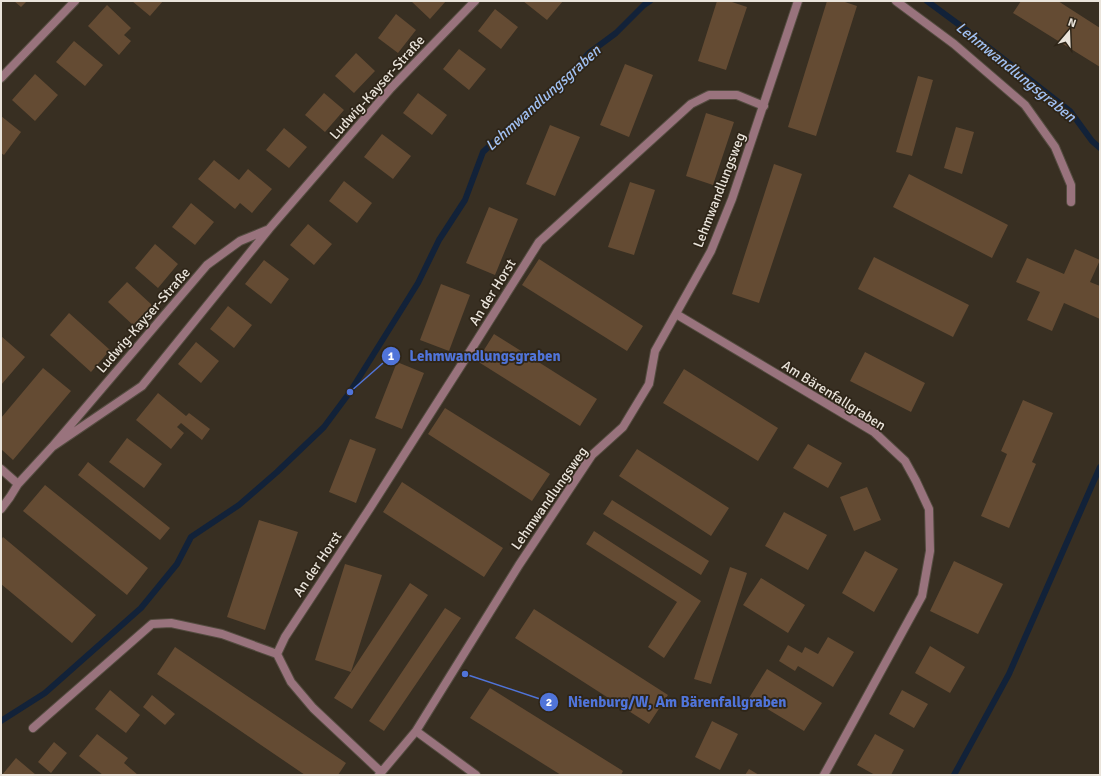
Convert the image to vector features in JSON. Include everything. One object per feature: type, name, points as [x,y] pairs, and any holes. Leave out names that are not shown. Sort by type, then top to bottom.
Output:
[{"type":"street","points":[[1,78],[75,1]]},
{"type":"street","name":"Ludwig-Kayser-Straße","points":[[52,447],[142,386],[269,229],[391,88],[475,1]]},
{"type":"street","name":"Lehmwandlungsweg","points":[[380,773],[416,732],[519,565],[592,455],[624,427],[650,384],[655,351],[711,251],[722,225],[764,106],[798,1]]},
{"type":"street","points":[[896,1],[954,44],[1025,105],[1055,147],[1071,185],[1071,202]]},
{"type":"street","name":"An der Horst","points":[[277,654],[285,637],[399,463],[538,242],[691,104],[709,95],[737,95],[764,106]]},
{"type":"street","name":"Ludwig-Kayser-Straße","points":[[1,509],[10,498],[18,484],[52,447],[207,265],[240,240],[269,229]]},
{"type":"street","name":"Am Bärenfallgraben","points":[[676,314],[874,432],[905,460],[929,509],[930,551],[922,596],[824,775]]},
{"type":"street","points":[[1,469],[18,484]]},
{"type":"street","points":[[33,728],[152,624],[171,623],[222,634],[277,654],[291,682],[313,708],[380,773]]},
{"type":"street","points":[[416,732],[476,775]]},
{"type":"building","points":[[14,1],[27,1],[21,7]]},
{"type":"building","points":[[132,1],[163,1],[150,16]]},
{"type":"building","points":[[411,1],[446,1],[430,19]]},
{"type":"building","points":[[523,1],[563,1],[547,20]]},
{"type":"building","points":[[717,1],[729,1],[747,7],[726,70],[698,61]]},
{"type":"building","points":[[827,1],[842,1],[857,6],[816,136],[788,127]]},
{"type":"building","points":[[1021,1],[1058,1],[1100,28],[1100,67],[1013,13]]},
{"type":"building","points":[[107,5],[131,28],[124,35],[131,41],[119,55],[88,26]]},
{"type":"building","points":[[495,9],[518,27],[501,49],[478,31]]},
{"type":"building","points":[[396,14],[416,30],[398,53],[378,38]]},
{"type":"building","points":[[74,41],[103,65],[85,86],[56,62]]},
{"type":"building","points":[[459,49],[486,69],[469,90],[443,69]]},
{"type":"building","points":[[356,53],[375,71],[354,93],[335,76]]},
{"type":"building","points":[[625,64],[653,75],[629,137],[600,125]]},
{"type":"building","points":[[35,74],[58,95],[35,121],[12,100]]},
{"type":"building","points":[[918,76],[933,80],[912,156],[896,152]]},
{"type":"building","points":[[324,93],[344,110],[325,132],[305,115]]},
{"type":"building","points":[[418,93],[447,115],[432,135],[403,113]]},
{"type":"building","points":[[706,113],[734,122],[713,185],[686,176]]},
{"type":"building","points":[[1,116],[21,132],[4,155],[1,153]]},
{"type":"building","points":[[550,125],[580,137],[555,196],[526,184]]},
{"type":"building","points":[[956,127],[974,132],[962,174],[944,168]]},
{"type":"building","points":[[284,128],[307,147],[289,168],[266,150]]},
{"type":"building","points":[[382,134],[411,156],[393,179],[364,157]]},
{"type":"building","points":[[214,160],[239,180],[248,169],[272,189],[252,213],[240,203],[235,209],[198,179]]},
{"type":"building","points":[[774,164],[802,174],[759,303],[732,294]]},
{"type":"building","points":[[909,174],[1008,225],[992,258],[893,207]]},
{"type":"building","points":[[344,181],[372,203],[357,223],[329,201]]},
{"type":"building","points":[[630,182],[655,190],[634,255],[608,247]]},
{"type":"building","points":[[191,203],[214,222],[195,245],[172,227]]},
{"type":"building","points":[[489,207],[518,219],[495,275],[466,263]]},
{"type":"building","points":[[308,224],[332,244],[314,265],[290,245]]},
{"type":"building","points":[[155,244],[178,264],[158,288],[135,268]]},
{"type":"building","points":[[1075,249],[1100,260],[1090,282],[1100,286],[1100,319],[1064,303],[1052,331],[1027,320],[1040,292],[1016,282],[1027,258],[1064,274]]},
{"type":"building","points":[[874,257],[969,305],[953,337],[858,289]]},
{"type":"building","points":[[539,259],[643,326],[627,351],[522,285]]},
{"type":"building","points":[[264,260],[289,279],[271,304],[245,284]]},
{"type":"building","points":[[127,282],[152,305],[133,325],[108,302]]},
{"type":"building","points":[[441,284],[470,295],[449,351],[420,340]]},
{"type":"building","points":[[228,306],[252,325],[234,348],[210,329]]},
{"type":"building","points":[[69,313],[110,350],[91,372],[50,335]]},
{"type":"building","points":[[494,334],[597,399],[580,426],[477,361]]},
{"type":"building","points":[[1,336],[25,357],[1,385]]},
{"type":"building","points":[[196,342],[219,361],[201,383],[178,364]]},
{"type":"building","points":[[865,352],[925,383],[911,412],[850,381]]},
{"type":"building","points":[[397,362],[424,373],[402,429],[375,418]]},
{"type":"building","points":[[43,368],[71,391],[13,460],[1,449],[1,418]]},
{"type":"building","points":[[684,369],[778,428],[758,461],[663,403]]},
{"type":"building","points":[[158,393],[186,416],[189,413],[210,429],[202,440],[181,423],[177,427],[184,433],[171,449],[136,420]]},
{"type":"building","points":[[1023,400],[1053,413],[1032,462],[1036,464],[1009,528],[981,516],[1007,454],[1001,451]]},
{"type":"building","points":[[445,408],[550,474],[532,501],[428,434]]},
{"type":"building","points":[[127,438],[162,464],[144,488],[109,462]]},
{"type":"building","points":[[350,439],[376,449],[356,503],[329,492]]},
{"type":"building","points":[[808,444],[842,463],[828,488],[793,468]]},
{"type":"building","points":[[637,449],[729,508],[711,536],[619,476]]},
{"type":"building","points":[[88,462],[170,528],[160,540],[78,475]]},
{"type":"building","points":[[402,482],[503,548],[484,577],[383,512]]},
{"type":"building","points":[[45,485],[148,568],[127,595],[23,511]]},
{"type":"building","points":[[867,487],[881,520],[854,531],[840,497]]},
{"type":"building","points":[[612,500],[709,561],[701,575],[603,514]]},
{"type":"building","points":[[784,512],[827,535],[808,570],[765,546]]},
{"type":"building","points":[[259,520],[298,532],[265,630],[227,617]]},
{"type":"building","points":[[594,531],[701,601],[664,658],[648,647],[677,602],[586,544]]},
{"type":"building","points":[[3,537],[96,615],[72,643],[1,584],[1,540]]},
{"type":"building","points":[[865,551],[898,569],[874,612],[842,593]]},
{"type":"building","points":[[954,561],[1003,584],[978,634],[930,611]]},
{"type":"building","points":[[345,564],[382,575],[351,672],[315,660]]},
{"type":"building","points":[[730,567],[747,573],[711,684],[694,679]]},
{"type":"building","points":[[761,578],[805,605],[788,633],[743,605]]},
{"type":"building","points":[[410,583],[428,595],[352,709],[334,698]]},
{"type":"building","points":[[445,608],[461,618],[384,731],[369,721]]},
{"type":"building","points":[[534,609],[668,695],[649,724],[515,638]]},
{"type":"building","points":[[828,637],[854,652],[833,687],[798,666],[795,671],[779,661],[788,645],[802,653],[805,647],[818,654]]},
{"type":"building","points":[[930,646],[965,667],[950,693],[915,673]]},
{"type":"building","points":[[175,647],[346,763],[338,775],[305,775],[157,674]]},
{"type":"building","points":[[767,669],[822,703],[804,731],[749,698]]},
{"type":"building","points":[[490,688],[623,771],[621,775],[561,775],[470,718]]},
{"type":"building","points":[[110,690],[140,715],[126,733],[95,709]]},
{"type":"building","points":[[902,690],[928,704],[914,728],[889,714]]},
{"type":"building","points":[[152,695],[175,714],[165,725],[143,707]]},
{"type":"building","points":[[712,721],[738,734],[720,770],[695,757]]},
{"type":"building","points":[[97,734],[128,758],[124,763],[138,775],[103,775],[79,756]]},
{"type":"building","points":[[875,734],[904,750],[891,775],[875,775],[857,765]]},
{"type":"building","points":[[54,742],[67,753],[51,773],[38,762]]},
{"type":"building","points":[[16,758],[36,775],[2,775]]},
{"type":"building","points":[[749,769],[759,775],[745,775]]},
{"type":"waterway","name":"Lehmwandlungsgraben","points":[[1,721],[45,693],[141,608],[177,564],[191,537],[239,505],[277,472],[324,427],[350,392],[418,283],[439,240],[465,200],[483,152],[528,110],[559,87],[589,53],[616,33],[650,1]]},
{"type":"waterway","name":"Lehmwandlungsgraben","points":[[927,1],[1070,111],[1092,141],[1100,148]]},
{"type":"waterway","points":[[954,775],[1009,674],[1100,467]]},
{"type":"place","name":"Lehmwandlungsgraben","points":[[350,392]]},
{"type":"place","name":"Nienburg/W, Am Bärenfallgraben","points":[[465,674]]}]
